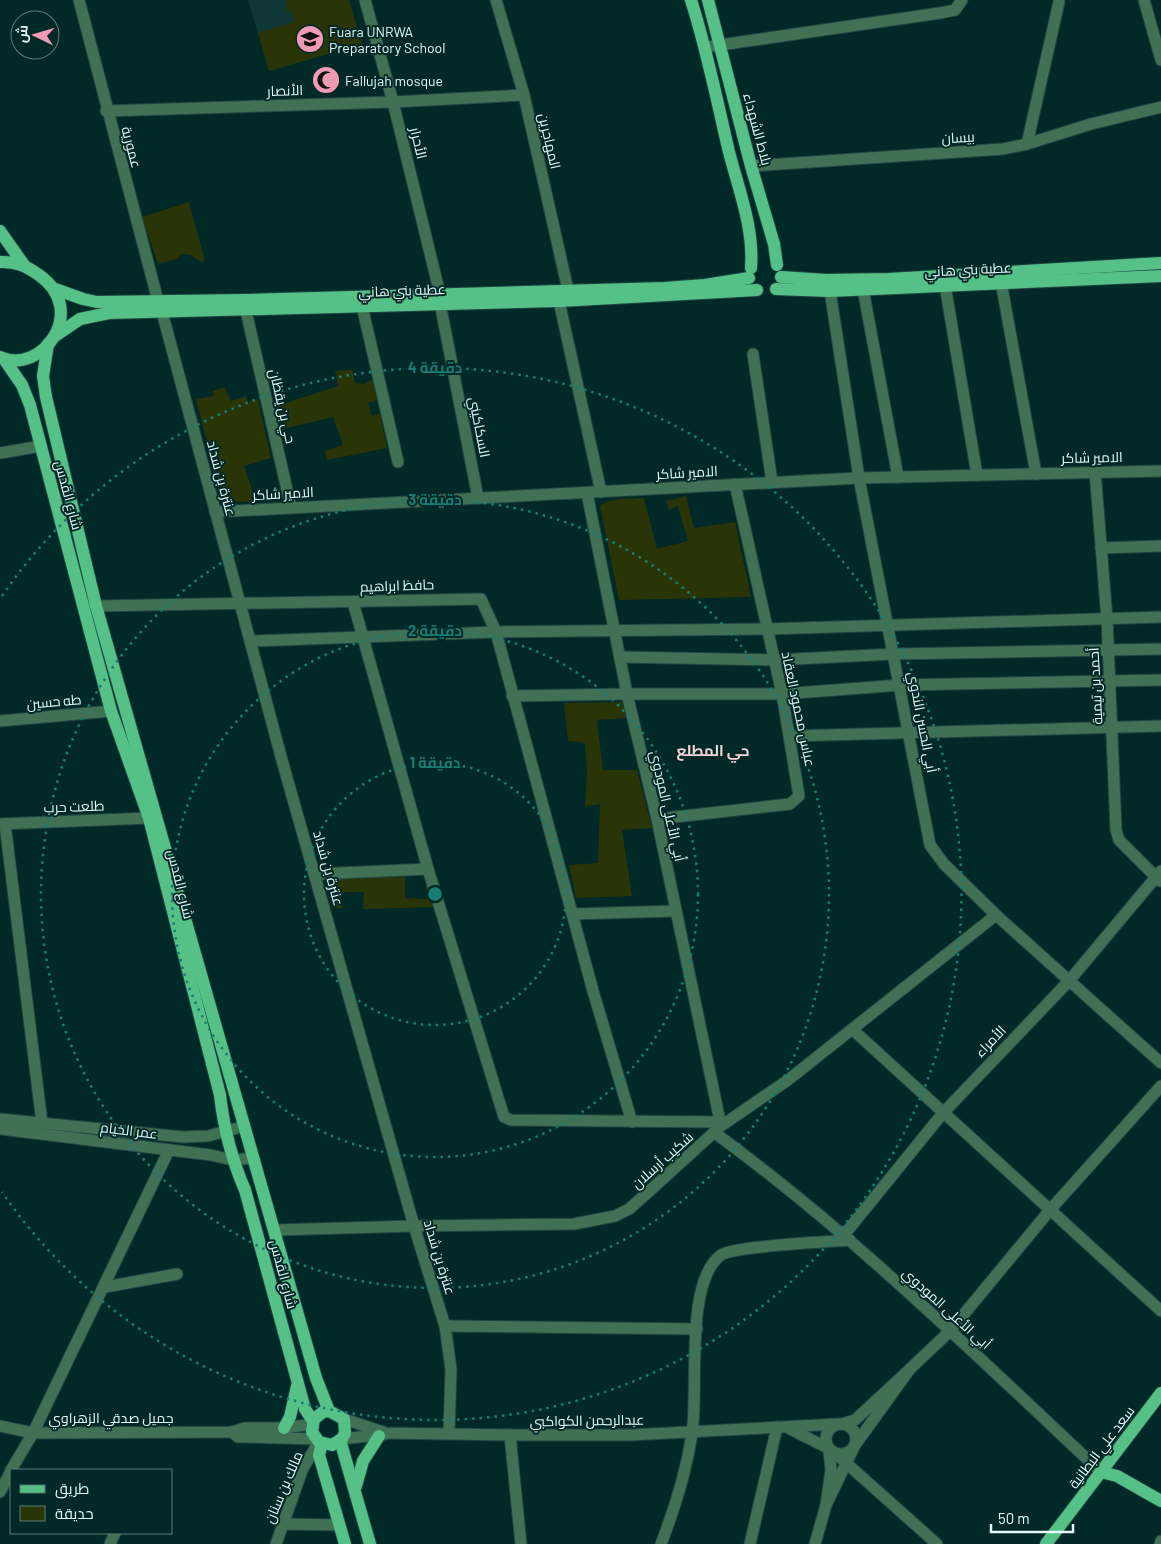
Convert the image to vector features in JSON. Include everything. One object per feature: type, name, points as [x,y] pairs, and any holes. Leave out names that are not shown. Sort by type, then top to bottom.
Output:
[{"type":"main road","points":[[691,0],[706,47],[729,152],[752,238],[750,273],[756,290]]},
{"type":"main road","name":"بلاط الشهداء","points":[[708,0],[751,166],[774,244],[778,277]]},
{"type":"main road","points":[[0,231],[24,265],[49,282],[55,289],[62,308],[62,318],[51,340],[43,376],[46,397],[96,606],[316,1378],[329,1411],[344,1419],[345,1433],[341,1440],[332,1445],[319,1441]]},
{"type":"main road","points":[[55,289],[97,302],[160,307],[440,299],[568,290],[673,287],[750,273],[763,260],[778,277],[826,280],[889,279],[1161,264]]},
{"type":"main road","points":[[0,262],[24,265]]},
{"type":"main road","name":"عطية بني هاني","points":[[2,358],[28,357],[73,323],[94,315],[160,307],[246,311],[362,306],[440,299],[560,301],[756,290],[766,293],[778,277],[830,291],[1161,276]]},
{"type":"main road","name":"شارع القدس","points":[[2,358],[26,395],[41,446],[111,710],[149,818],[220,1095],[224,1132],[232,1160],[245,1190],[305,1409],[313,1422]]},
{"type":"main road","points":[[284,1428],[290,1417],[298,1384]]},
{"type":"main road","name":"سعد علي البطانية","points":[[1046,1544],[1161,1393]]},
{"type":"main road","points":[[329,1411],[318,1415],[313,1422],[319,1441],[319,1455],[345,1544]]},
{"type":"main road","points":[[356,1491],[362,1461],[382,1435]]},
{"type":"main road","points":[[341,1440],[370,1544]]},
{"type":"main road","name":"أبي الأعلى المودوي","points":[[1101,1472],[1117,1476],[1161,1501]]},
{"type":"street","name":"عمورية","points":[[79,0],[106,111],[160,307]]},
{"type":"street","name":"الأحرار","points":[[365,0],[394,102],[440,299]]},
{"type":"street","name":"المهاجرين","points":[[496,0],[524,95],[568,290]]},
{"type":"street","points":[[706,47],[940,13],[955,10],[962,0]]},
{"type":"street","points":[[1144,0],[1161,60]]},
{"type":"street","points":[[1027,144],[1059,2]]},
{"type":"street","name":"الأنصار","points":[[106,111],[394,102],[524,95]]},
{"type":"street","name":"بيسان","points":[[751,166],[982,151],[1027,144],[1091,124],[1161,107]]},
{"type":"street","points":[[1001,282],[1036,474]]},
{"type":"street","points":[[945,285],[977,475]]},
{"type":"street","points":[[863,289],[898,477]]},
{"type":"street","name":"أبي الحسن الندوي","points":[[830,291],[859,478],[901,686],[930,845],[944,864],[996,915],[1161,1064]]},
{"type":"street","name":"السكاكيني","points":[[440,299],[478,498]]},
{"type":"street","points":[[560,301],[601,492]]},
{"type":"street","points":[[362,306],[398,462]]},
{"type":"street","name":"عنترة بن شداد","points":[[160,307],[283,764],[316,874],[414,1226],[446,1326],[451,1369],[449,1433]]},
{"type":"street","name":"حي بن يقظان","points":[[246,311],[292,507]]},
{"type":"street","points":[[753,354],[772,482]]},
{"type":"street","points":[[0,453],[41,446]]},
{"type":"street","name":"الامير شاكر","points":[[215,512],[859,478],[1161,471]]},
{"type":"street","name":"أحمد بن تيمية","points":[[1095,472],[1107,619],[1117,834],[1119,840],[1159,877]]},
{"type":"street","name":"عباس محمود العقاد","points":[[657,819],[793,804],[798,799],[800,792],[782,694],[735,484]]},
{"type":"street","name":"أبي الأعلى المودوي","points":[[587,493],[626,694],[657,819],[675,911],[700,1019],[718,1127],[950,1330],[1101,1472]]},
{"type":"street","points":[[1101,548],[1161,546]]},
{"type":"street","name":"حافظ ابراهيم","points":[[96,606],[481,598],[496,632],[572,914],[632,1122]]},
{"type":"street","points":[[353,602],[428,870],[504,1117],[511,1120],[632,1122],[718,1127]]},
{"type":"street","points":[[250,641],[496,632],[767,629],[1161,617]]},
{"type":"street","points":[[620,657],[774,660],[894,654],[1161,649]]},
{"type":"street","points":[[512,696],[782,694],[901,686],[1161,680]]},
{"type":"street","name":"طه حسين","points":[[0,721],[111,710]]},
{"type":"street","points":[[790,736],[1161,726]]},
{"type":"street","name":"طلعت حرب","points":[[3,824],[149,818]]},
{"type":"street","points":[[3,824],[42,1123]]},
{"type":"street","points":[[316,874],[428,870]]},
{"type":"street","name":"الأمراء","points":[[847,1238],[942,1112],[1069,981],[1159,877]]},
{"type":"street","points":[[572,914],[675,911]]},
{"type":"street","name":"شكيب أرسلان","points":[[275,1230],[574,1224],[600,1220],[629,1208],[718,1127],[788,1080],[996,915]]},
{"type":"street","points":[[852,1029],[1161,1311]]},
{"type":"street","points":[[815,1544],[826,1505],[832,1470],[831,1451],[826,1433],[840,1424],[856,1420],[950,1330],[1050,1210],[1161,1086]]},
{"type":"street","name":"عمر الخيام","points":[[0,1119],[183,1137],[208,1136],[245,1126]]},
{"type":"street","name":"عمر الخيام","points":[[0,1129],[211,1155],[232,1160],[254,1158]]},
{"type":"street","points":[[0,1426],[33,1433],[105,1287],[169,1150]]},
{"type":"street","points":[[661,1544],[680,1492],[692,1432],[699,1297],[709,1268],[723,1254],[747,1249],[847,1238]]},
{"type":"street","points":[[105,1287],[177,1274]]},
{"type":"street","points":[[446,1326],[697,1329]]},
{"type":"street","points":[[826,1505],[855,1446],[910,1369]]},
{"type":"street","points":[[344,1419],[382,1435]]},
{"type":"street","points":[[232,1432],[244,1428],[284,1428],[313,1422]]},
{"type":"street","points":[[840,1424],[854,1431],[855,1446]]},
{"type":"street","name":"عبدالرحمن الكواكبي","points":[[382,1435],[692,1432],[840,1424]]},
{"type":"street","points":[[750,1544],[783,1428],[831,1451],[847,1462],[860,1476],[937,1544]]},
{"type":"street","points":[[232,1432],[238,1437],[245,1438],[319,1441]]},
{"type":"street","name":"جميل صدقي الزهراوي","points":[[12,1469],[33,1433],[232,1432]]},
{"type":"street","points":[[341,1440],[382,1435]]},
{"type":"street","points":[[510,1435],[521,1544]]},
{"type":"street","name":"مالك بن سنان","points":[[276,1544],[303,1468],[319,1441]]},
{"type":"street","points":[[831,1451],[846,1454],[855,1446]]},
{"type":"street","name":"جميل صدقي الزهراوي","points":[[0,1492],[10,1472]]},
{"type":"street","points":[[282,1524],[339,1524]]},
{"type":"shaded area","name":"Fuara UNRWA Preparatory School","points":[[248,0],[349,0],[362,44],[269,71]]},
{"type":"green space","name":"Fuara UNRWA Preparatory School","points":[[286,0],[349,0],[362,44],[269,71],[258,33],[294,22],[292,11],[287,12]]},
{"type":"green space","points":[[189,202],[205,261],[201,262],[191,255],[182,254],[177,259],[158,264],[142,217]]},
{"type":"green space","points":[[352,370],[355,383],[364,384],[373,379],[377,400],[368,403],[372,416],[380,413],[387,448],[327,460],[325,451],[343,445],[333,417],[283,429],[276,406],[338,386],[335,371]]},
{"type":"green space","points":[[224,387],[231,401],[246,396],[248,402],[258,399],[271,458],[244,466],[256,501],[240,502],[230,500],[219,489],[196,399],[214,396],[213,391]]},
{"type":"green space","points":[[686,496],[694,528],[735,522],[751,597],[619,600],[600,506],[615,500],[644,498],[657,549],[688,541],[678,506],[669,510],[666,501]]},
{"type":"green space","points":[[622,702],[626,718],[597,720],[603,770],[637,770],[652,828],[622,830],[632,896],[576,898],[569,865],[598,863],[600,804],[585,806],[587,771],[585,743],[568,741],[564,703]]},
{"type":"green space","points":[[405,875],[405,898],[426,899],[425,877],[435,907],[363,909],[364,892],[340,892],[343,908],[333,908],[323,877]]},
{"type":"place","name":"Fuara UNRWA Preparatory School","points":[[310,39]]},
{"type":"place","name":"Fallujah mosque","points":[[326,80]]},
{"type":"district","name":"حي المطلع","points":[[713,750]]}]
